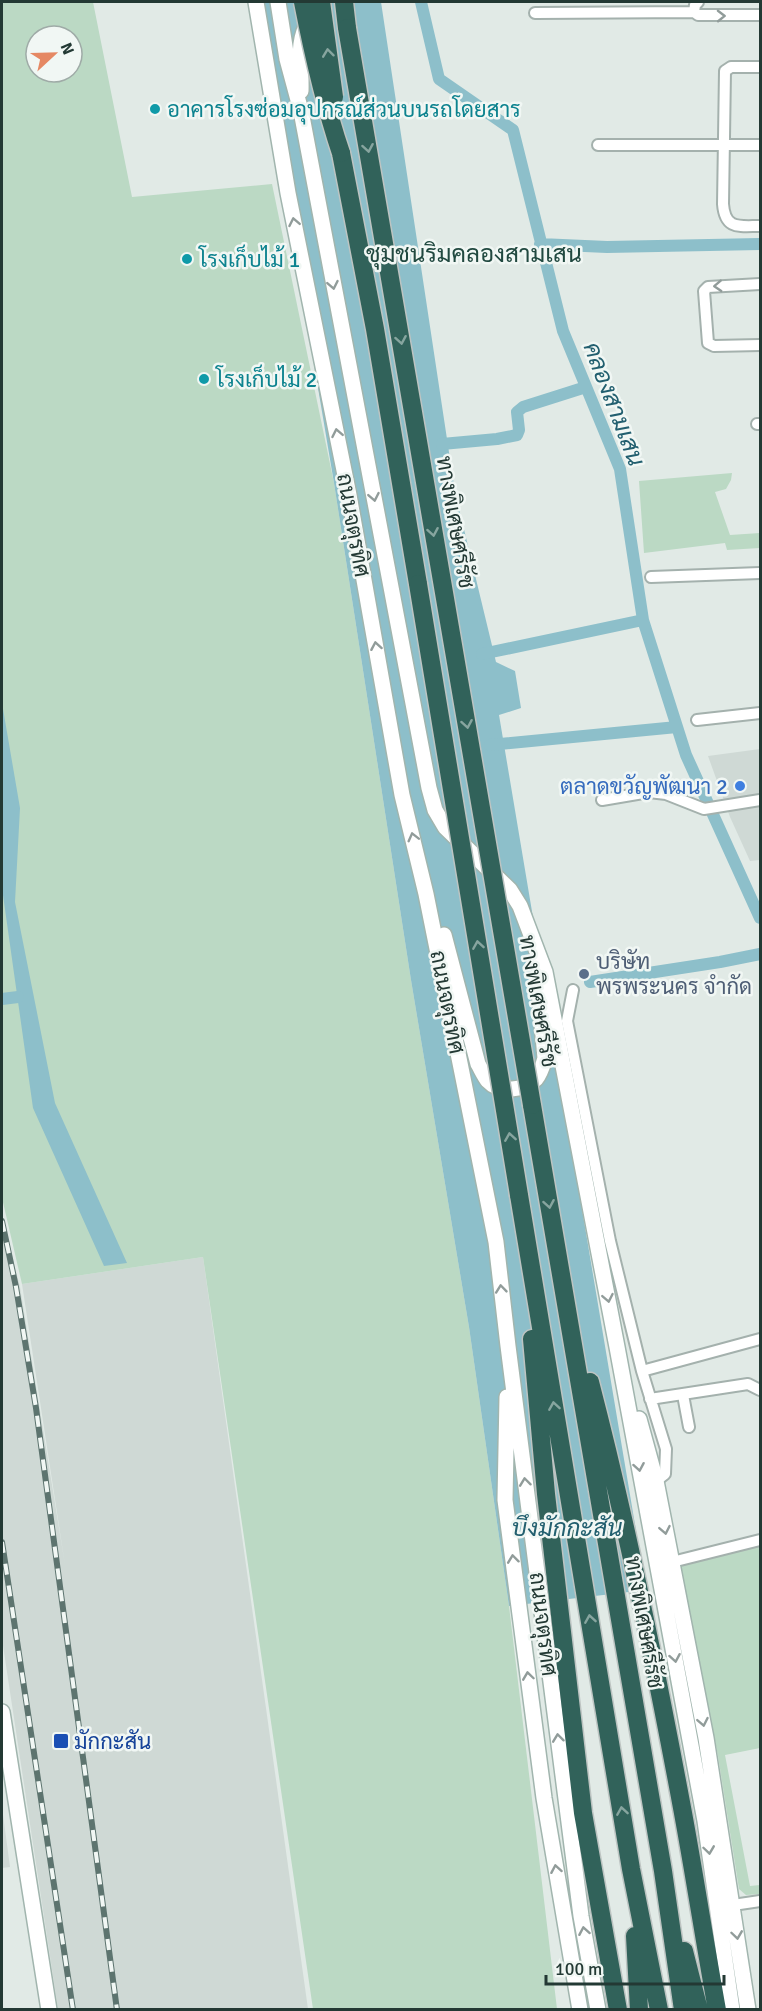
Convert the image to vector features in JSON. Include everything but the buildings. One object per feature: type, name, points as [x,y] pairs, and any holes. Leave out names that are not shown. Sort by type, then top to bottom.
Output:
[{"type":"highway","points":[[303,2],[317,71],[341,153]]},
{"type":"highway","name":"ทางพิเศษศรีรัช","points":[[321,2],[341,153],[379,352],[631,1869],[658,2010]]},
{"type":"highway","name":"ทางพิเศษศรีรัช","points":[[346,2],[347,28],[663,1871],[683,2010]]},
{"type":"highway","points":[[519,1195],[546,1494],[583,1813],[618,2010]]},
{"type":"highway","points":[[559,1261],[601,1424],[639,1588],[684,1815],[717,2010]]},
{"type":"highway","points":[[631,1869],[639,2010]]},
{"type":"highway","points":[[663,1871],[699,2010]]},
{"type":"main road","name":"ถนนจตุรทิศ","points":[[256,2],[288,193],[349,495],[402,795],[426,894],[496,1242],[581,1916],[598,2010]]},
{"type":"main road","name":"ถนนจตุรทิศ","points":[[278,2],[287,59],[301,111],[435,810],[445,827],[510,890],[520,906],[545,972],[705,1821],[732,2010]]},
{"type":"main road","name":"ถนนจตุรทิศ","points":[[301,111],[302,74],[299,44],[310,19],[326,2]]},
{"type":"main road","points":[[426,894],[444,937],[478,1064],[488,1080],[496,1087],[510,1089],[530,1084],[538,1077],[542,1068],[545,1058],[539,984],[540,957]]},
{"type":"main road","points":[[508,1347],[505,1500],[544,1798],[580,2010]]},
{"type":"main road","points":[[617,1347],[656,1481],[706,1738],[748,2010]]},
{"type":"main road","points":[[2,1712],[49,2010]]},
{"type":"street","points":[[535,13],[696,7],[698,15],[705,16],[760,15]]},
{"type":"street","points":[[760,67],[731,67],[725,71],[724,145],[724,214],[727,220],[735,226],[760,226]]},
{"type":"street","points":[[598,145],[760,145]]},
{"type":"street","points":[[760,284],[708,287],[704,291],[708,343],[714,346],[760,345]]},
{"type":"street","points":[[651,577],[760,573]]},
{"type":"street","points":[[698,720],[760,713]]},
{"type":"street","points":[[602,800],[649,792],[666,794],[704,809],[760,800]]},
{"type":"street","points":[[573,990],[567,1022],[610,1241],[642,1371],[666,1449],[665,1474],[656,1481]]},
{"type":"street","points":[[642,1371],[760,1339]]},
{"type":"street","points":[[650,1399],[748,1384],[760,1390]]},
{"type":"street","points":[[683,1395],[689,1426]]},
{"type":"street","points":[[672,1562],[760,1540]]},
{"type":"street","points":[[733,1905],[760,1901]]},
{"type":"shaded area","name":"ตลาดขวัญพัฒนา 2","points":[[760,749],[760,860],[750,861],[730,817],[708,756]]},
{"type":"shaded area","points":[[2,1216],[20,1287],[65,1565],[22,1284],[203,1257],[308,2009],[58,2009],[2,1639]]},
{"type":"shaded area","points":[[2,1807],[10,1867],[2,1868]]},
{"type":"green space","points":[[2,2],[93,2],[132,197],[272,184],[334,483],[411,980],[469,1327],[509,1606],[557,2009],[313,2009],[203,1257],[22,1284],[2,1198]]},
{"type":"green space","points":[[732,473],[726,489],[715,492],[730,535],[760,533],[760,548],[727,550],[725,543],[644,553],[639,481]]},
{"type":"green space","points":[[760,1544],[760,1748],[725,1755],[750,1886],[760,1885],[760,1894],[746,1895],[739,1889],[718,1756],[681,1566]]},
{"type":"water","name":"บึงมักกะสัน","points":[[253,2],[381,2],[455,492],[496,662],[515,671],[521,708],[499,715],[646,1590],[509,1606],[469,1327],[411,980],[334,483]]},
{"type":"water","points":[[2,703],[20,808],[15,902],[55,1103],[127,1263],[104,1266],[33,1108],[2,888]]},
{"type":"waterway","name":"คลองสามเสน","points":[[421,2],[439,79],[513,130],[563,331],[620,469],[643,620],[686,755],[760,918]]},
{"type":"waterway","points":[[540,244],[607,247],[760,244]]},
{"type":"waterway","points":[[442,444],[517,435],[519,430],[517,412],[523,407],[586,387]]},
{"type":"waterway","points":[[482,654],[643,620]]},
{"type":"waterway","points":[[490,745],[677,727]]},
{"type":"waterway","points":[[590,982],[760,954]]},
{"type":"waterway","points":[[2,999],[18,997]]},
{"type":"railway","points":[[2,1221],[16,1287],[36,1408],[117,2010]]},
{"type":"railway","points":[[2,1542],[73,2010]]},
{"type":"place","name":"อาคารโรงซ่อมอุปกรณ์ส่วนบนรถโดยสาร","points":[[155,109]]},
{"type":"place","name":"โรงเก็บไม้ 1","points":[[187,259]]},
{"type":"place","name":"โรงเก็บไม้ 2","points":[[204,379]]},
{"type":"place","name":"ตลาดขวัญพัฒนา 2","points":[[740,786]]},
{"type":"place","name":"บริษัท พรพระนคร จำกัด","points":[[584,974]]},
{"type":"place","name":"มักกะสัน","points":[[61,1741]]},
{"type":"district","name":"ชุมชนริมคลองสามเสน","points":[[474,254]]}]
